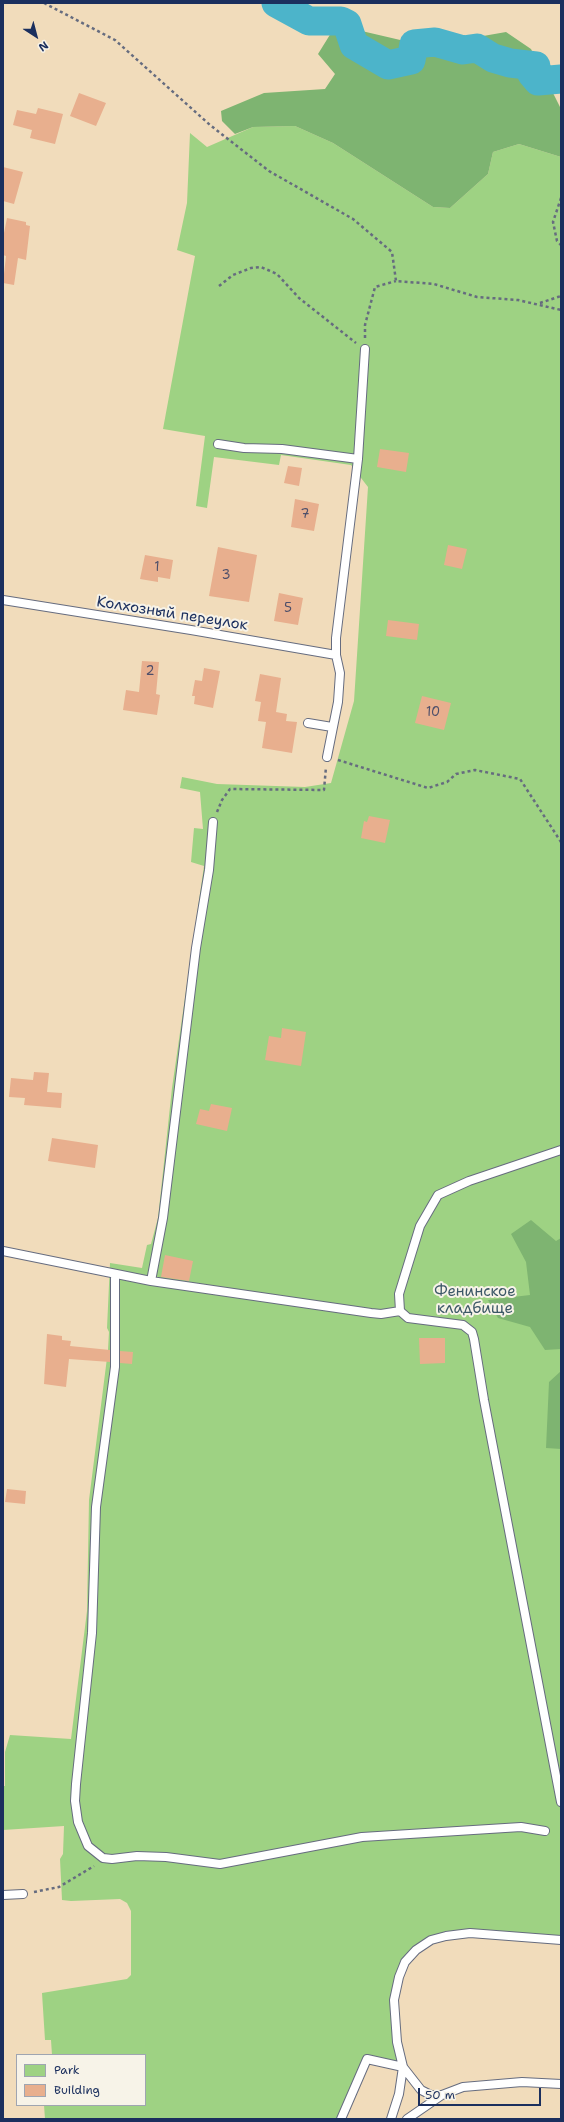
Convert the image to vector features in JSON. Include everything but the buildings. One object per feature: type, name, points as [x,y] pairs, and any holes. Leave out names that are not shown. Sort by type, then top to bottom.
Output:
[{"type":"lane","points":[[327,757],[338,702],[340,673],[336,655],[336,638],[358,459],[365,349]]},
{"type":"lane","points":[[218,444],[244,448],[282,449],[358,459]]},
{"type":"lane","name":"Колхозный переулок","points":[[3,600],[336,655]]},
{"type":"lane","points":[[308,723],[332,727]]},
{"type":"lane","points":[[152,1281],[163,1218],[196,948],[209,870],[213,822]]},
{"type":"lane","points":[[561,1150],[469,1181],[438,1195],[420,1226],[399,1294],[400,1311],[408,1318],[463,1325],[472,1332],[561,1802]]},
{"type":"lane","points":[[3,1251],[152,1281],[372,1313],[382,1314],[400,1311]]},
{"type":"lane","points":[[116,1274],[115,1367],[96,1506],[92,1633],[75,1801],[78,1822],[88,1846],[103,1858],[112,1859],[137,1856],[166,1857],[220,1864],[327,1842],[362,1837],[521,1827],[545,1831]]},
{"type":"lane","points":[[3,1895],[23,1894]]},
{"type":"lane","points":[[391,2119],[399,2094],[403,2067],[397,2042],[394,2000],[398,1977],[405,1962],[416,1950],[432,1940],[446,1936],[470,1933],[561,1940]]},
{"type":"lane","points":[[341,2119],[366,2059],[403,2067],[421,2090],[431,2095],[442,2095]]},
{"type":"lane","points":[[407,2119],[442,2095],[463,2087],[522,2082],[561,2084]]},
{"type":"path","points":[[44,3],[115,40],[210,125],[269,171],[353,219],[392,252],[396,281]]},
{"type":"path","points":[[561,198],[553,222],[557,241],[561,245]]},
{"type":"path","points":[[219,286],[233,275],[251,268],[261,267],[277,274],[299,298],[365,349]]},
{"type":"path","points":[[365,349],[365,325],[375,287],[396,281],[434,284],[477,297],[540,303],[561,310]]},
{"type":"path","points":[[540,303],[561,296]]},
{"type":"path","points":[[213,822],[222,800],[230,789],[324,790],[327,757],[428,788],[447,782],[456,774],[475,770],[520,779],[561,842]]},
{"type":"path","points":[[23,1894],[59,1887],[92,1867],[112,1859]]},
{"type":"green space","points":[[336,25],[426,46],[506,32],[531,49],[561,109],[561,157],[519,144],[493,152],[488,174],[450,208],[433,207],[333,143],[295,126],[253,127],[235,134],[222,121],[221,111],[264,93],[325,89],[335,74],[318,54]]},
{"type":"green space","name":"Фенинское кладбище","points":[[295,126],[333,143],[433,207],[450,208],[488,174],[493,152],[519,144],[561,157],[561,1940],[470,1933],[431,1940],[405,1962],[394,2000],[403,2067],[367,2059],[341,2119],[45,2119],[44,2106],[146,2106],[146,2054],[52,2054],[51,2040],[45,2040],[42,1993],[127,1979],[131,1975],[131,1911],[127,1903],[120,1899],[62,1900],[60,1859],[63,1854],[64,1826],[3,1830],[3,1786],[5,1786],[5,1752],[10,1735],[71,1739],[87,1611],[89,1500],[108,1350],[109,1332],[107,1328],[110,1263],[142,1268],[147,1245],[151,1244],[158,1218],[172,1088],[204,866],[191,862],[194,828],[203,829],[200,792],[180,788],[182,777],[217,784],[305,787],[331,783],[354,701],[368,487],[351,465],[281,455],[279,465],[214,457],[207,508],[196,506],[205,436],[163,429],[195,256],[177,250],[187,203],[190,133],[207,147],[253,127]]},
{"type":"green space","points":[[531,1220],[556,1241],[561,1238],[561,1349],[545,1350],[530,1327],[498,1318],[488,1300],[530,1295],[526,1262],[511,1234]]},
{"type":"green space","points":[[561,1371],[561,1449],[546,1448],[549,1382]]},
{"type":"waterway","points":[[276,3],[309,21],[341,21],[347,24],[354,45],[388,65],[411,60],[414,44],[435,42],[463,50],[477,48],[493,58],[510,63],[536,66],[532,74],[538,81],[561,79]]}]
